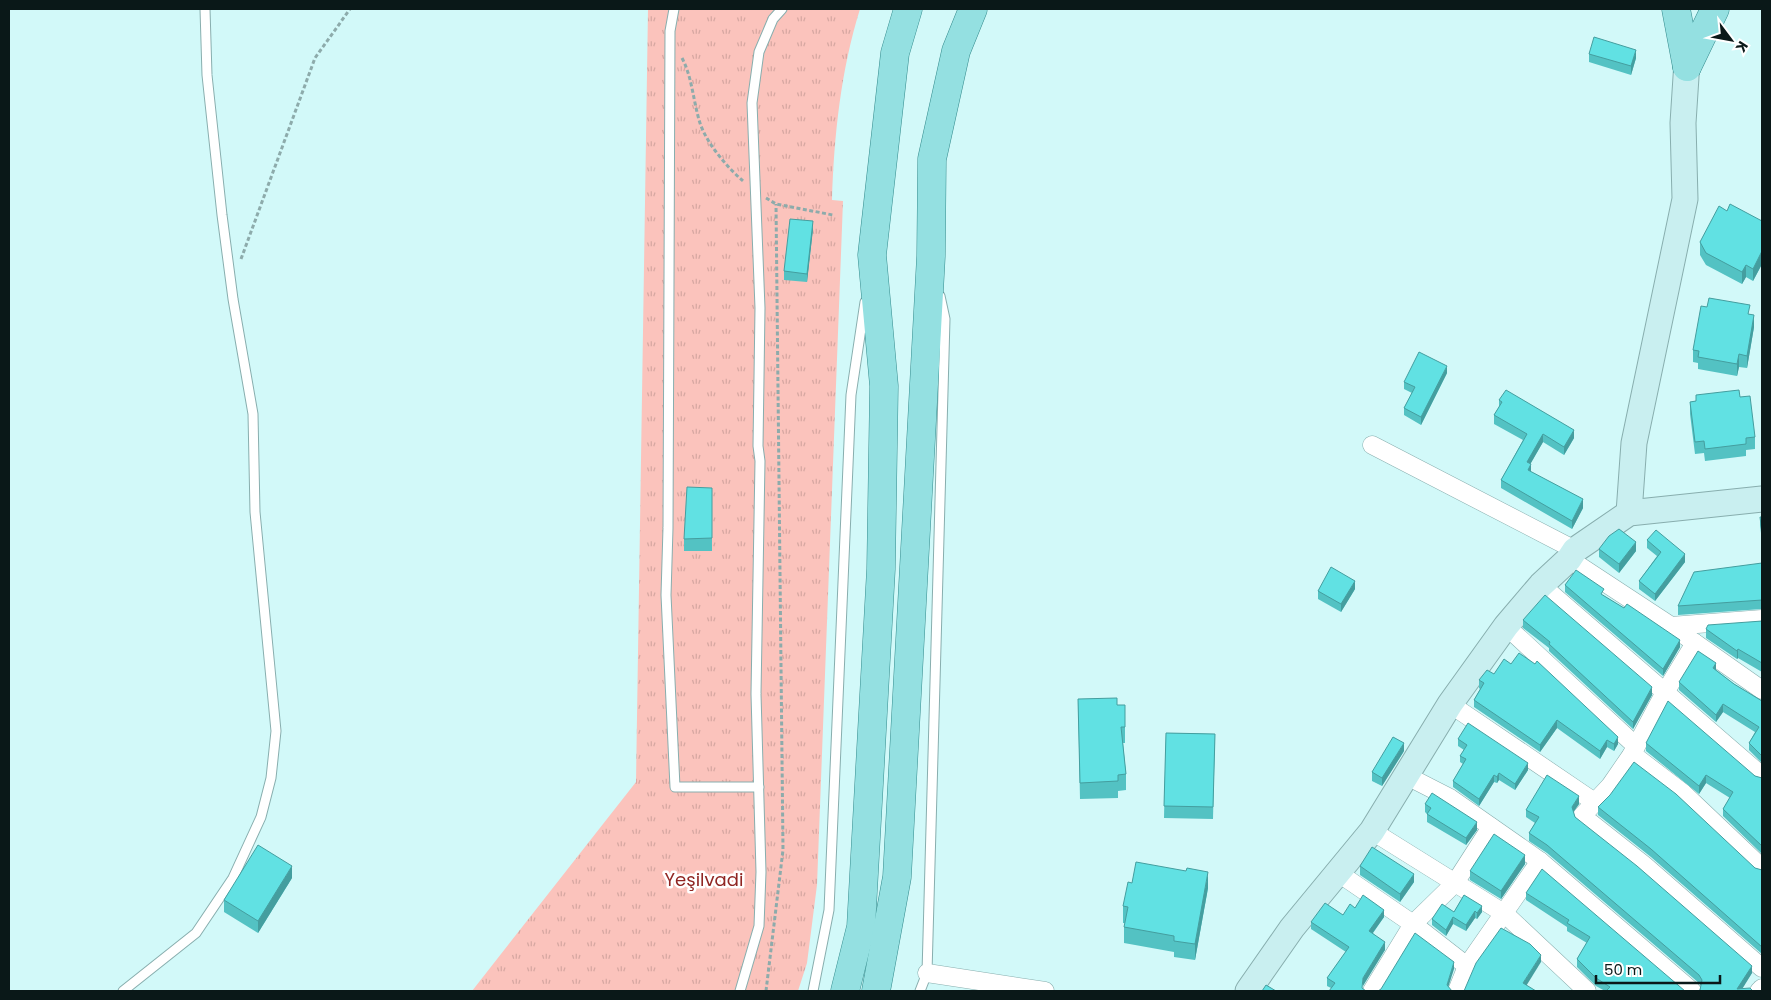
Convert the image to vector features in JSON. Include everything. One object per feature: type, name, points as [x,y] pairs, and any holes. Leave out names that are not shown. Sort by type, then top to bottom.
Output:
[{"type":"main road","points":[[845,991],[861,927],[881,569],[884,386],[872,255],[895,53],[908,9]]},
{"type":"main road","points":[[876,991],[897,876],[931,256],[932,160],[956,51],[973,9]]},
{"type":"main road","points":[[1676,9],[1687,67]]},
{"type":"main road","points":[[1687,67],[1715,9]]},
{"type":"street","points":[[1629,513],[1634,443],[1686,199],[1683,123],[1689,9]]},
{"type":"street","points":[[1372,445],[1572,555],[1762,690]]},
{"type":"street","points":[[1248,991],[1292,928],[1372,831],[1450,704],[1506,626],[1541,585],[1572,555],[1629,513],[1762,499]]},
{"type":"street","points":[[1541,585],[1664,694],[1762,776]]},
{"type":"street","points":[[1671,626],[1762,619]]},
{"type":"street","points":[[1506,626],[1634,750],[1683,793],[1762,868]]},
{"type":"street","points":[[1695,644],[1664,694],[1634,750],[1610,786],[1593,801],[1582,816],[1644,865],[1762,968]]},
{"type":"street","points":[[1450,704],[1593,801]]},
{"type":"street","points":[[1407,776],[1450,798],[1540,860],[1692,991]]},
{"type":"street","points":[[1372,991],[1413,924],[1455,883],[1491,826]]},
{"type":"street","points":[[1372,831],[1504,914],[1587,991]]},
{"type":"street","points":[[1459,990],[1467,966],[1540,860]]},
{"type":"street","points":[[1337,872],[1413,924],[1467,966]]},
{"type":"street","points":[[927,973],[1045,991]]},
{"type":"street","points":[[1759,991],[1762,988]]},
{"type":"lane","points":[[123,991],[196,933],[233,878],[261,817],[272,778],[276,731],[255,512],[253,414],[232,285],[207,75],[205,9]]},
{"type":"lane","points":[[674,9],[670,32],[668,528],[666,595],[675,787],[759,787]]},
{"type":"lane","points":[[740,991],[759,926],[761,872],[756,694],[760,461],[758,446],[760,308],[752,103],[759,52],[773,19],[782,9]]},
{"type":"lane","points":[[813,991],[829,910],[851,395],[872,255]]},
{"type":"lane","points":[[920,991],[927,973],[945,320],[931,256]]},
{"type":"path","points":[[232,285],[315,58],[350,9]]},
{"type":"path","points":[[670,32],[688,69],[702,127],[727,167],[755,192],[776,204],[833,216]]},
{"type":"path","points":[[766,991],[783,850],[776,204]]},
{"type":"green space","name":"Yeşilvadi","points":[[648,9],[860,9],[843,79],[833,176],[832,200],[843,201],[817,885],[807,963],[798,991],[472,991],[636,782]]},
{"type":"building","points":[[1594,37],[1636,50],[1631,66],[1589,54]]},
{"type":"building","points":[[1730,204],[1762,221],[1762,251],[1753,269],[1746,265],[1742,272],[1706,253],[1700,242],[1719,206],[1727,211]]},
{"type":"building","points":[[790,219],[813,221],[807,274],[784,271]]},
{"type":"building","points":[[1709,298],[1750,305],[1748,314],[1754,315],[1747,356],[1739,354],[1737,364],[1698,357],[1699,351],[1693,350],[1701,306],[1707,307]]},
{"type":"building","points":[[1419,352],[1447,366],[1421,417],[1404,408],[1415,387],[1404,382]]},
{"type":"building","points":[[1506,390],[1574,430],[1564,447],[1543,434],[1527,462],[1531,464],[1528,470],[1583,499],[1572,521],[1501,480],[1527,434],[1494,415],[1502,402],[1499,400]]},
{"type":"building","points":[[1739,390],[1740,397],[1750,396],[1755,437],[1746,438],[1746,444],[1705,449],[1704,441],[1695,442],[1690,402],[1696,401],[1696,395]]},
{"type":"building","points":[[687,487],[712,488],[712,538],[684,539]]},
{"type":"building","points":[[1760,517],[1762,517],[1762,533]]},
{"type":"building","points":[[1619,529],[1636,542],[1619,564],[1599,549],[1609,536]]},
{"type":"building","points":[[1656,530],[1685,554],[1655,594],[1639,581],[1661,552],[1647,540]]},
{"type":"building","points":[[1762,563],[1762,600],[1678,606],[1694,572]]},
{"type":"building","points":[[1331,567],[1355,581],[1341,604],[1318,591]]},
{"type":"building","points":[[1576,570],[1604,589],[1601,594],[1624,608],[1627,604],[1680,640],[1663,669],[1565,585]]},
{"type":"building","points":[[1545,595],[1652,687],[1633,722],[1549,644],[1550,642],[1523,620]]},
{"type":"building","points":[[1762,621],[1762,663],[1738,649],[1737,651],[1706,629],[1708,625]]},
{"type":"building","points":[[1698,651],[1716,663],[1713,668],[1734,684],[1762,701],[1762,756],[1749,743],[1759,727],[1723,704],[1716,715],[1679,682]]},
{"type":"building","points":[[1519,653],[1535,664],[1537,661],[1618,737],[1614,744],[1607,740],[1600,751],[1557,720],[1540,745],[1474,700],[1484,683],[1479,680],[1487,670],[1494,674],[1504,659],[1511,664]]},
{"type":"building","points":[[1117,698],[1117,705],[1125,705],[1125,727],[1121,727],[1126,774],[1118,775],[1118,781],[1080,783],[1078,699]]},
{"type":"building","points":[[1668,701],[1755,776],[1762,778],[1762,846],[1723,809],[1733,792],[1706,775],[1699,786],[1646,743]]},
{"type":"building","points":[[1468,723],[1528,763],[1515,784],[1499,773],[1497,777],[1494,775],[1479,799],[1453,781],[1466,759],[1460,756],[1467,745],[1458,739]]},
{"type":"building","points":[[1166,733],[1215,734],[1213,807],[1164,806]]},
{"type":"building","points":[[1393,737],[1404,743],[1382,778],[1372,772]]},
{"type":"building","points":[[1634,762],[1676,794],[1755,868],[1762,870],[1762,947],[1651,849],[1598,807],[1610,795]]},
{"type":"building","points":[[1547,775],[1579,796],[1572,807],[1575,817],[1637,866],[1752,966],[1737,989],[1750,988],[1753,991],[1698,991],[1700,990],[1702,980],[1699,975],[1547,845],[1529,833],[1539,817],[1526,810]]},
{"type":"building","points":[[1432,793],[1477,822],[1466,838],[1427,814],[1431,808],[1425,804]]},
{"type":"building","points":[[1494,834],[1525,855],[1501,891],[1470,871]]},
{"type":"building","points":[[258,845],[292,866],[258,921],[224,900]]},
{"type":"building","points":[[1372,847],[1414,874],[1400,894],[1360,866]]},
{"type":"building","points":[[1136,862],[1186,871],[1187,868],[1208,872],[1195,944],[1174,941],[1174,936],[1124,927],[1128,907],[1123,906],[1128,882],[1132,883]]},
{"type":"building","points":[[1542,869],[1685,991],[1606,991],[1610,987],[1596,978],[1577,959],[1590,937],[1567,923],[1569,920],[1526,893]]},
{"type":"building","points":[[1363,895],[1384,910],[1369,931],[1385,942],[1363,978],[1362,988],[1366,991],[1329,991],[1335,983],[1327,978],[1349,947],[1311,922],[1325,903],[1343,915],[1350,904],[1355,908]]},
{"type":"building","points":[[1464,895],[1482,906],[1477,913],[1475,911],[1466,925],[1453,917],[1446,930],[1432,919],[1442,904],[1454,912]]},
{"type":"building","points":[[1501,928],[1530,944],[1541,955],[1523,983],[1536,991],[1464,991],[1476,963]]},
{"type":"building","points":[[1415,933],[1454,962],[1447,985],[1452,991],[1378,991],[1381,989]]},
{"type":"building","points":[[1266,985],[1276,991],[1262,991]]}]
